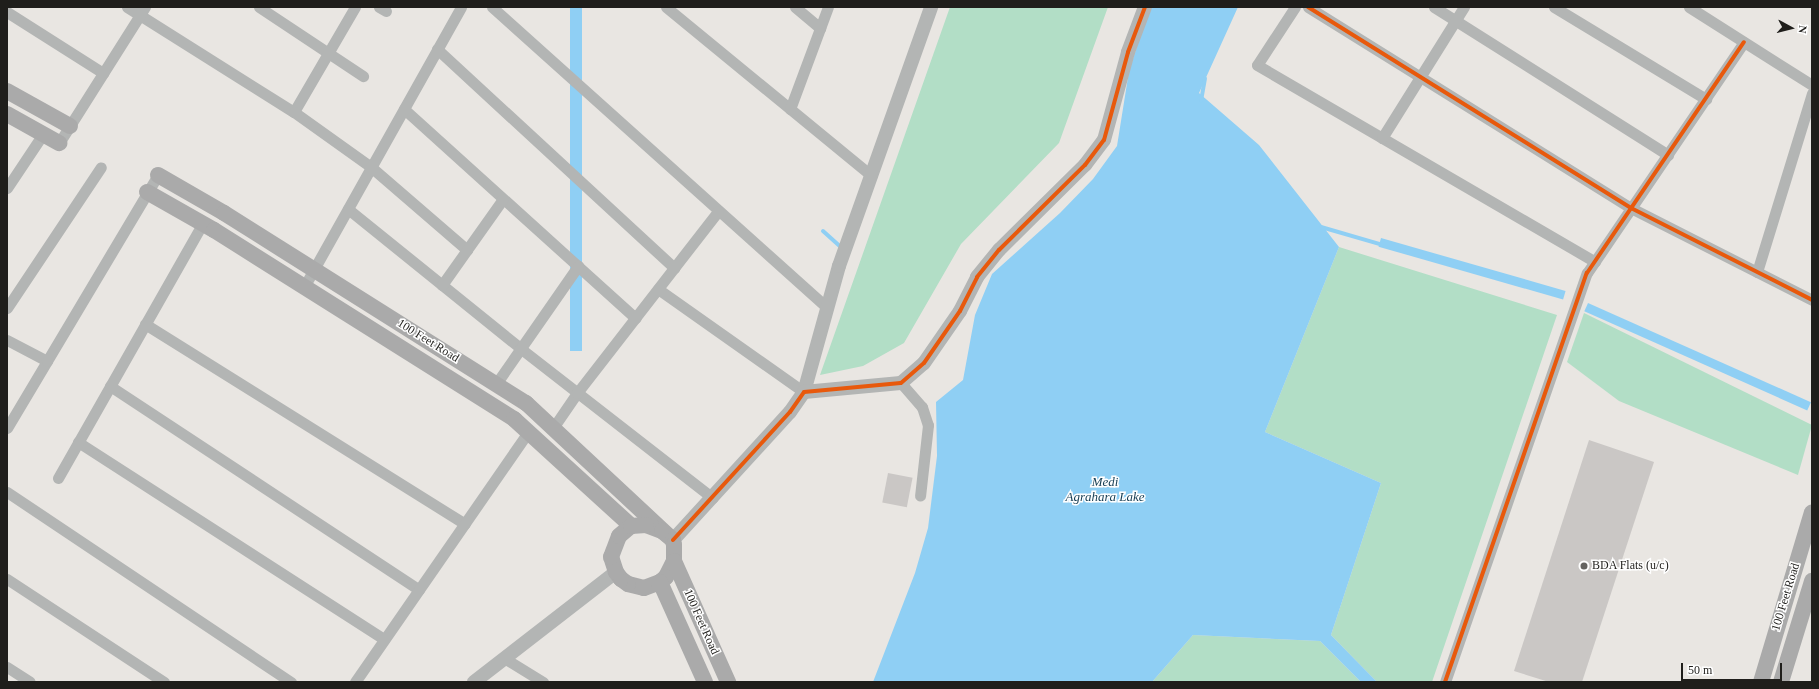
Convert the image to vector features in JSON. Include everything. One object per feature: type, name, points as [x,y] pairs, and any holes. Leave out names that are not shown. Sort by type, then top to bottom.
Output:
[{"type":"main road","points":[[7,91],[70,126]]},
{"type":"main road","points":[[7,114],[60,143]]},
{"type":"main road","name":"100 Feet Road","points":[[158,176],[224,213],[526,403],[673,540]]},
{"type":"main road","name":"100 Feet Road","points":[[147,192],[304,287],[514,419],[632,526]]},
{"type":"main road","name":"100 Feet Road","points":[[1761,682],[1812,512]]},
{"type":"main road","points":[[632,526],[654,527],[673,540],[674,561],[666,577],[660,582],[644,588],[636,587],[621,579],[616,572],[611,557],[614,542],[632,526]]},
{"type":"main road","name":"100 Feet Road","points":[[674,561],[728,682]]},
{"type":"main road","name":"100 Feet Road","points":[[1781,682],[1812,581]]},
{"type":"main road","name":"100 Feet Road","points":[[660,582],[705,682]]},
{"type":"street","points":[[127,7],[143,11],[294,112],[371,167],[466,250]]},
{"type":"street","points":[[259,7],[330,52],[363,76]]},
{"type":"street","points":[[294,112],[330,52],[354,7]]},
{"type":"street","points":[[304,287],[461,7]]},
{"type":"street","points":[[492,7],[826,307]]},
{"type":"street","points":[[666,7],[872,176]]},
{"type":"street","points":[[795,7],[820,28]]},
{"type":"street","points":[[790,109],[828,7]]},
{"type":"street","points":[[673,540],[790,412],[804,392],[826,307],[931,7]]},
{"type":"street","points":[[658,288],[804,392],[901,383],[924,363],[960,311],[977,277],[998,250],[1085,165],[1104,140],[1128,52],[1145,7]]},
{"type":"street","points":[[1295,7],[1257,65],[1595,262]]},
{"type":"street","points":[[1308,7],[1632,208],[1812,300]]},
{"type":"street","points":[[1434,7],[1668,155]]},
{"type":"street","points":[[1382,138],[1464,7]]},
{"type":"street","points":[[1554,7],[1706,99]]},
{"type":"street","points":[[1689,7],[1812,85]]},
{"type":"street","points":[[60,143],[143,11]]},
{"type":"street","points":[[7,12],[103,73]]},
{"type":"street","points":[[1445,682],[1587,273],[1744,42]]},
{"type":"street","points":[[438,48],[674,268]]},
{"type":"street","points":[[1757,272],[1812,93]]},
{"type":"street","points":[[404,109],[635,318]]},
{"type":"street","points":[[7,188],[43,134]]},
{"type":"street","points":[[7,308],[101,166]]},
{"type":"street","points":[[7,428],[147,192],[158,176]]},
{"type":"street","points":[[442,285],[503,199]]},
{"type":"street","points":[[348,209],[520,348],[713,498]]},
{"type":"street","points":[[553,428],[577,393],[718,211]]},
{"type":"street","points":[[58,478],[202,224]]},
{"type":"street","points":[[496,384],[578,266]]},
{"type":"street","points":[[145,324],[465,524]]},
{"type":"street","points":[[7,340],[47,361]]},
{"type":"street","points":[[901,383],[922,407],[928,425],[920,496]]},
{"type":"street","points":[[110,386],[419,590]]},
{"type":"street","points":[[355,682],[528,432]]},
{"type":"street","points":[[78,442],[384,639]]},
{"type":"street","points":[[7,492],[291,682]]},
{"type":"street","points":[[474,682],[616,572]]},
{"type":"street","points":[[7,579],[164,682]]},
{"type":"street","points":[[504,658],[543,682]]},
{"type":"street","points":[[7,667],[30,682]]},
{"type":"green space","points":[[950,7],[1108,7],[1059,143],[961,244],[904,343],[863,366],[820,375]]},
{"type":"green space","points":[[1339,247],[1557,315],[1432,682],[1377,682],[1331,635],[1381,483],[1265,432]]},
{"type":"green space","points":[[1584,313],[1812,425],[1798,475],[1619,401],[1567,362]]},
{"type":"green space","points":[[1193,635],[1320,641],[1361,682],[1152,682]]},
{"type":"water","points":[[570,7],[582,7],[582,351],[570,351]]},
{"type":"water","name":"Medi Agrahara Lake","points":[[1150,7],[1238,7],[1199,93],[1259,145],[1339,247],[1265,432],[1381,483],[1331,635],[1377,682],[1361,682],[1320,641],[1193,635],[1152,682],[873,682],[915,573],[928,528],[937,456],[936,402],[963,380],[975,315],[992,274],[1060,213],[1093,179],[1117,146],[1129,71]]},
{"type":"water","points":[[1381,238],[1566,291],[1563,300],[1379,247]]},
{"type":"water","points":[[1588,303],[1811,402],[1807,410],[1584,311]]},
{"type":"building","name":"BDA Flats (u/c)","points":[[1589,440],[1654,462],[1582,682],[1549,682],[1514,671]]},
{"type":"building","points":[[888,473],[913,478],[907,507],[882,502]]},
{"type":"waterway","points":[[1201,101],[1205,78]]},
{"type":"waterway","points":[[1321,227],[1383,245]]},
{"type":"waterway","points":[[823,231],[842,248]]},
{"type":"cycle path","points":[[673,540],[790,412],[804,392],[901,383],[924,363],[960,311],[977,277],[999,250],[1085,165],[1104,140],[1128,52],[1145,7]]},
{"type":"cycle path","points":[[1308,7],[1631,208],[1812,300]]},
{"type":"cycle path","points":[[1445,682],[1587,273],[1744,42]]},
{"type":"place","name":"BDA Flats (u/c)","points":[[1584,566]]}]
